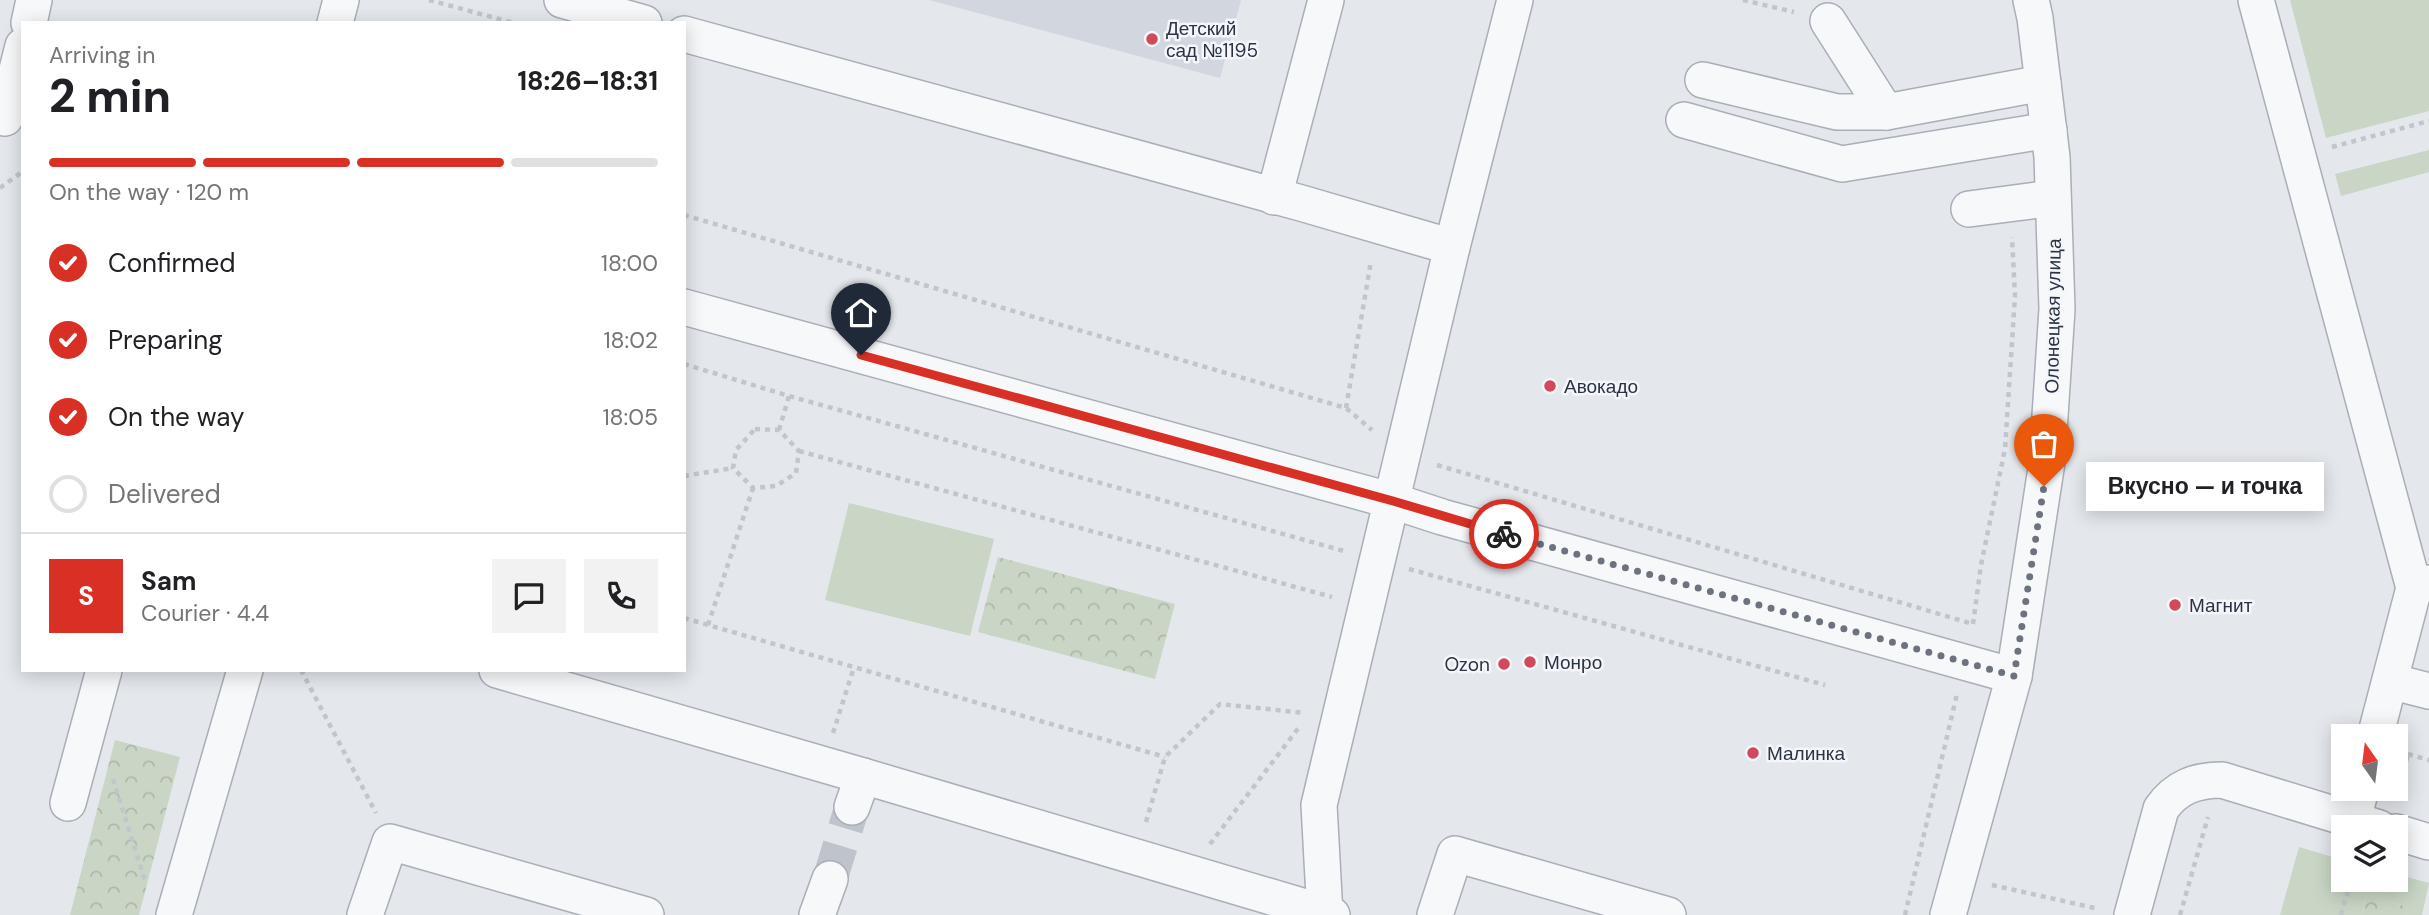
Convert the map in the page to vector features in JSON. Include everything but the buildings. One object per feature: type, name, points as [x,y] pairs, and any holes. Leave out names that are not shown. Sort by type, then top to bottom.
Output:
[{"type":"street","points":[[29,21],[34,0]]},
{"type":"street","points":[[336,21],[341,0]]},
{"type":"street","points":[[562,0],[638,21]]},
{"type":"street","points":[[1274,197],[1326,0]]},
{"type":"street","points":[[504,672],[823,765],[858,791],[1136,857],[1328,914],[1319,805],[1452,247],[1515,0]]},
{"type":"street","name":"Олонецкая улица","points":[[1948,915],[2014,676],[2047,462],[2057,309],[2049,130],[2031,0]]},
{"type":"street","points":[[2256,0],[2421,586],[2378,724]]},
{"type":"street","points":[[1828,21],[1886,112]]},
{"type":"street","points":[[686,35],[1452,247]]},
{"type":"street","points":[[9,120],[21,57]]},
{"type":"street","points":[[1703,80],[1837,112],[1886,112],[2043,83]]},
{"type":"street","points":[[1684,120],[1842,164],[2049,130]]},
{"type":"street","points":[[1969,209],[2053,198]]},
{"type":"street","points":[[686,308],[1393,501],[1455,521],[2014,676]]},
{"type":"street","points":[[68,803],[103,672]]},
{"type":"street","points":[[174,915],[244,672]]},
{"type":"street","points":[[2390,681],[2429,691]]},
{"type":"street","points":[[2121,914],[2161,809],[2167,800],[2188,785],[2203,780],[2222,780],[2364,812]]},
{"type":"street","points":[[2408,836],[2429,842]]},
{"type":"street","points":[[365,915],[390,842],[646,915]]},
{"type":"street","points":[[1435,915],[1455,855],[1668,915]]},
{"type":"street","points":[[817,915],[830,879]]},
{"type":"path","points":[[429,0],[507,21]]},
{"type":"path","points":[[1743,0],[1828,21]]},
{"type":"path","points":[[2328,148],[2429,121]]},
{"type":"path","points":[[0,188],[21,172]]},
{"type":"path","points":[[1905,915],[1973,624],[1981,565],[2005,449],[2015,296],[2011,204]]},
{"type":"path","points":[[686,216],[1346,408],[1404,456],[1973,624]]},
{"type":"path","points":[[1346,408],[1377,226]]},
{"type":"path","points":[[686,365],[789,396],[1825,685]]},
{"type":"path","points":[[779,430],[789,396]]},
{"type":"path","points":[[733,468],[736,450],[755,429],[779,430],[799,451],[1367,607]]},
{"type":"path","points":[[733,468],[753,488],[776,486],[796,473],[799,451]]},
{"type":"path","points":[[686,476],[733,468]]},
{"type":"path","points":[[708,625],[753,488]]},
{"type":"path","points":[[686,619],[1165,757]]},
{"type":"path","points":[[823,765],[854,667]]},
{"type":"path","points":[[302,672],[339,738],[390,842]]},
{"type":"path","points":[[1136,857],[1165,757],[1220,705],[1309,713],[1188,872]]},
{"type":"path","points":[[2408,754],[2429,760]]},
{"type":"path","points":[[112,777],[148,890]]},
{"type":"path","points":[[2180,915],[2209,812]]},
{"type":"path","points":[[1958,877],[2121,914]]},
{"type":"path","points":[[2341,915],[2348,892]]},
{"type":"shaded area","name":"Детский сад №1195","points":[[929,0],[1241,0],[1220,78]]},
{"type":"green space","points":[[2290,0],[2429,0],[2429,111],[2326,138]]},
{"type":"green space","points":[[2429,150],[2429,172],[2341,196],[2335,174]]},
{"type":"green space","points":[[849,503],[994,539],[970,636],[825,600]]},
{"type":"green space","points":[[998,557],[1175,604],[1155,679],[978,632]]},
{"type":"green space","points":[[115,740],[180,757],[139,915],[70,915]]},
{"type":"green space","points":[[2299,847],[2331,856],[2331,892],[2408,892],[2408,877],[2429,883],[2422,915],[2406,915],[2408,907],[2367,895],[2361,915],[2280,915]]},
{"type":"green space","points":[[2367,895],[2408,907],[2406,915],[2361,915]]},
{"type":"tunnel","points":[[830,879],[852,807]]},
{"type":"way so far","points":[[1504,534],[2014,676],[2044,486]]},
{"type":"place","name":"Детский сад №1195","points":[[1152,39]]},
{"type":"place","name":"Авокадо","points":[[1550,386]]},
{"type":"place","name":"Вкусно — и точка","points":[[2044,486]]},
{"type":"place","name":"Магнит","points":[[2175,605]]},
{"type":"place","name":"Монро","points":[[1530,662]]},
{"type":"place","name":"Ozon","points":[[1504,664]]},
{"type":"place","name":"Малинка","points":[[1753,753]]},
{"type":"route","points":[[861,355],[1504,534]]}]
